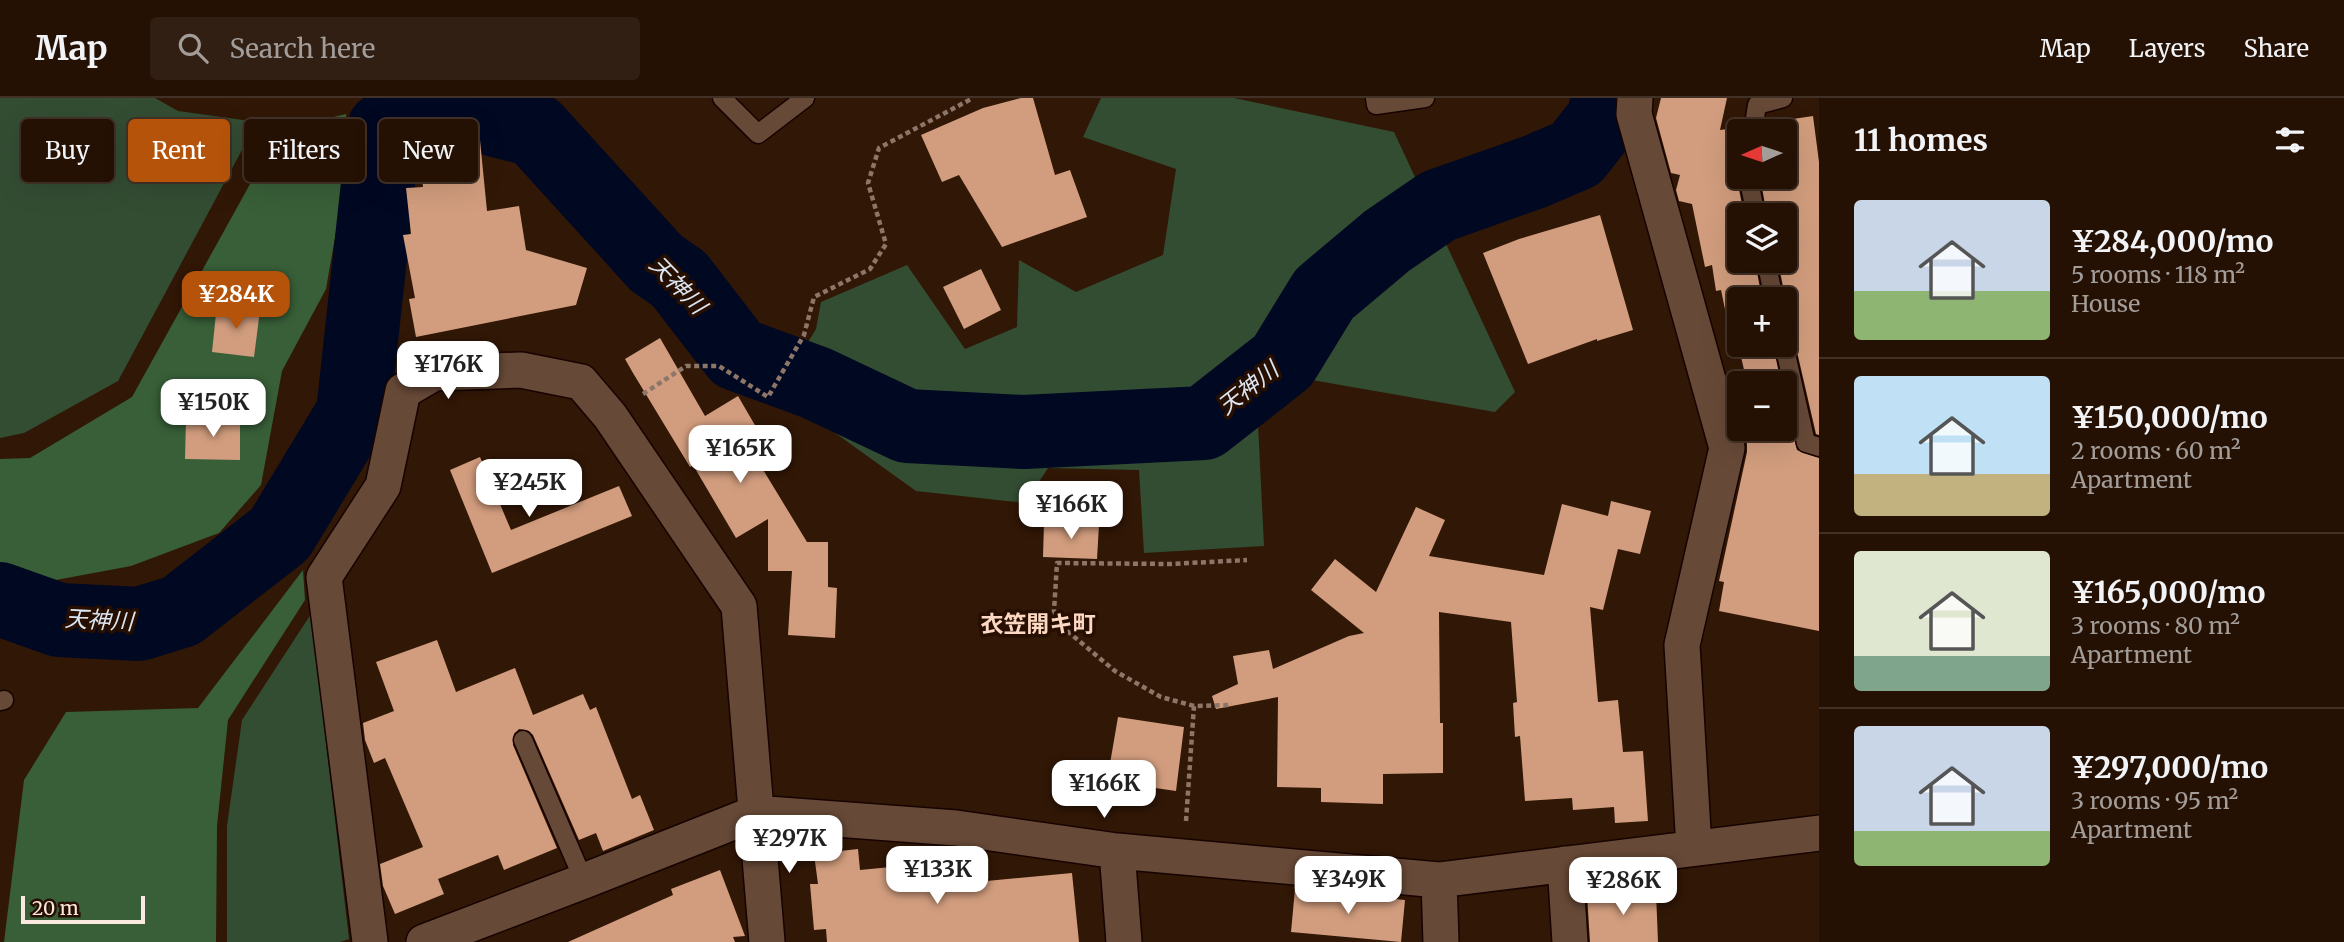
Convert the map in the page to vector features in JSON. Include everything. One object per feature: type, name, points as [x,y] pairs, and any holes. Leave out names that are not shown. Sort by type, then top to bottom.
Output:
[{"type":"street","points":[[1634,106],[1727,448],[1682,645],[1694,848]]},
{"type":"street","points":[[370,942],[324,577],[383,486],[403,391],[434,373],[521,370],[581,382],[610,416],[739,606],[767,942]]},
{"type":"street","points":[[424,942],[756,813],[956,828],[1117,851],[1440,880],[1819,833]]},
{"type":"street","points":[[1117,851],[1124,942]]},
{"type":"street","points":[[1565,864],[1570,942]]},
{"type":"street","points":[[1440,880],[1441,942]]},
{"type":"lane","points":[[722,98],[758,134],[805,98]]},
{"type":"lane","points":[[1375,98],[1376,106],[1425,98]]},
{"type":"lane","points":[[1755,119],[1757,105],[1783,98]]},
{"type":"lane","points":[[1787,357],[1806,443],[1819,447]]},
{"type":"lane","points":[[523,740],[584,881]]},
{"type":"path","points":[[610,416],[686,366],[719,366],[768,397],[804,335],[814,297],[870,269],[886,244],[868,183],[879,148],[973,98]]},
{"type":"path","points":[[1232,705],[1194,706],[1161,697],[1115,671],[1066,630],[1054,611],[1057,563],[1171,564],[1248,560]]},
{"type":"path","points":[[1184,857],[1194,706]]},
{"type":"green space","points":[[0,98],[155,98],[178,111],[244,120],[244,146],[230,172],[230,119],[128,119],[128,182],[225,182],[118,381],[24,433],[0,438]]},
{"type":"green space","points":[[1101,98],[1234,98],[1394,132],[1515,392],[1495,412],[1312,380],[1258,424],[1264,546],[1144,553],[1139,470],[1048,468],[1025,503],[916,491],[778,392],[816,329],[821,302],[907,265],[965,349],[1017,327],[1019,260],[1076,292],[1163,255],[1176,169],[1083,137]]},
{"type":"green space","points":[[346,114],[346,119],[325,119]]},
{"type":"green space","points":[[251,182],[345,182],[326,289],[282,371],[261,485],[219,533],[131,566],[56,580],[0,568],[0,459],[30,458],[132,397]]},
{"type":"green space","points":[[303,570],[305,600],[228,720],[217,826],[216,942],[4,942],[24,780],[66,712],[198,708]]},
{"type":"green space","points":[[311,614],[349,939],[340,942],[227,942],[227,826],[242,720]]},
{"type":"building","points":[[1021,98],[1033,98],[1055,175],[1070,170],[1087,217],[1002,247],[959,175],[942,182],[921,135],[983,108]]},
{"type":"building","points":[[1661,98],[1727,98],[1720,130],[1727,129],[1727,189],[1739,189],[1742,203],[1727,203],[1727,273],[1757,273],[1760,287],[1727,287],[1727,319],[1721,290],[1716,291],[1712,265],[1705,267],[1692,204],[1679,201],[1676,190],[1680,175],[1671,173],[1656,118]]},
{"type":"building","points":[[1813,116],[1819,162],[1819,435],[1816,434],[1797,352],[1797,287],[1783,287],[1780,273],[1797,273],[1797,203],[1765,203],[1762,189],[1797,189],[1797,119],[1793,119]]},
{"type":"building","points":[[478,140],[487,211],[519,206],[526,250],[587,268],[576,305],[416,337],[409,299],[415,298],[403,235],[411,234],[406,188],[423,187],[422,182],[478,182]]},
{"type":"building","points":[[1600,215],[1633,330],[1597,339],[1528,364],[1483,253],[1519,239]]},
{"type":"building","points":[[981,269],[1001,310],[964,329],[943,287]]},
{"type":"building","points":[[217,304],[260,310],[254,357],[212,352]]},
{"type":"building","points":[[660,338],[705,416],[738,396],[756,427],[749,431],[769,464],[762,468],[807,542],[828,542],[828,587],[837,588],[835,638],[788,635],[792,571],[768,571],[768,519],[736,538],[693,465],[690,467],[633,373],[625,359]]},
{"type":"building","points":[[1741,357],[1776,357],[1778,371],[1744,371]]},
{"type":"building","points":[[186,418],[240,419],[240,460],[185,459]]},
{"type":"building","points":[[1747,441],[1795,441],[1797,450],[1819,458],[1819,631],[1719,611],[1724,582],[1719,581],[1747,452]]},
{"type":"building","points":[[480,457],[511,530],[619,486],[632,516],[492,573],[450,470]]},
{"type":"building","points":[[1611,501],[1651,511],[1640,554],[1618,549],[1603,610],[1590,607],[1598,702],[1618,700],[1623,752],[1643,751],[1648,821],[1615,823],[1614,807],[1573,810],[1572,798],[1525,801],[1520,736],[1515,737],[1513,703],[1517,702],[1511,622],[1439,612],[1443,773],[1383,774],[1383,804],[1321,802],[1321,788],[1277,787],[1278,697],[1216,709],[1212,696],[1238,684],[1233,656],[1269,650],[1273,669],[1349,636],[1364,633],[1311,590],[1335,559],[1376,592],[1416,507],[1445,520],[1429,556],[1544,575],[1562,504],[1608,516]]},
{"type":"building","points":[[1044,523],[1099,525],[1097,559],[1043,557]]},
{"type":"building","points":[[437,640],[456,692],[515,668],[533,715],[583,694],[590,710],[596,707],[632,799],[640,795],[654,830],[603,851],[596,833],[579,840],[533,735],[529,731],[519,729],[514,734],[513,745],[557,848],[504,870],[498,855],[438,879],[444,894],[395,914],[383,886],[380,864],[423,847],[385,758],[374,763],[365,740],[363,723],[394,711],[376,662]]},
{"type":"building","points":[[1118,717],[1184,727],[1176,791],[1107,781]]},
{"type":"building","points":[[858,849],[860,870],[932,863],[934,886],[1072,873],[1079,942],[827,942],[826,929],[814,930],[810,884],[818,884],[814,854]]},
{"type":"building","points":[[720,870],[745,936],[733,937],[735,942],[568,942],[673,895],[671,889]]},
{"type":"building","points":[[1295,889],[1405,900],[1401,942],[1291,932]]},
{"type":"building","points":[[1656,892],[1658,942],[1590,942],[1587,894]]},
{"type":"waterway","name":"天神川","points":[[0,599],[59,620],[139,624],[181,611],[280,534],[353,413],[384,129],[415,108],[456,110],[535,130],[656,263],[679,279],[737,354],[816,383],[907,426],[1024,432],[1204,423],[1283,361],[1324,294],[1387,241],[1438,206],[1576,154],[1602,121],[1609,98]]},
{"type":"district","name":"衣笠開キ町","points":[[1038,624]]}]
